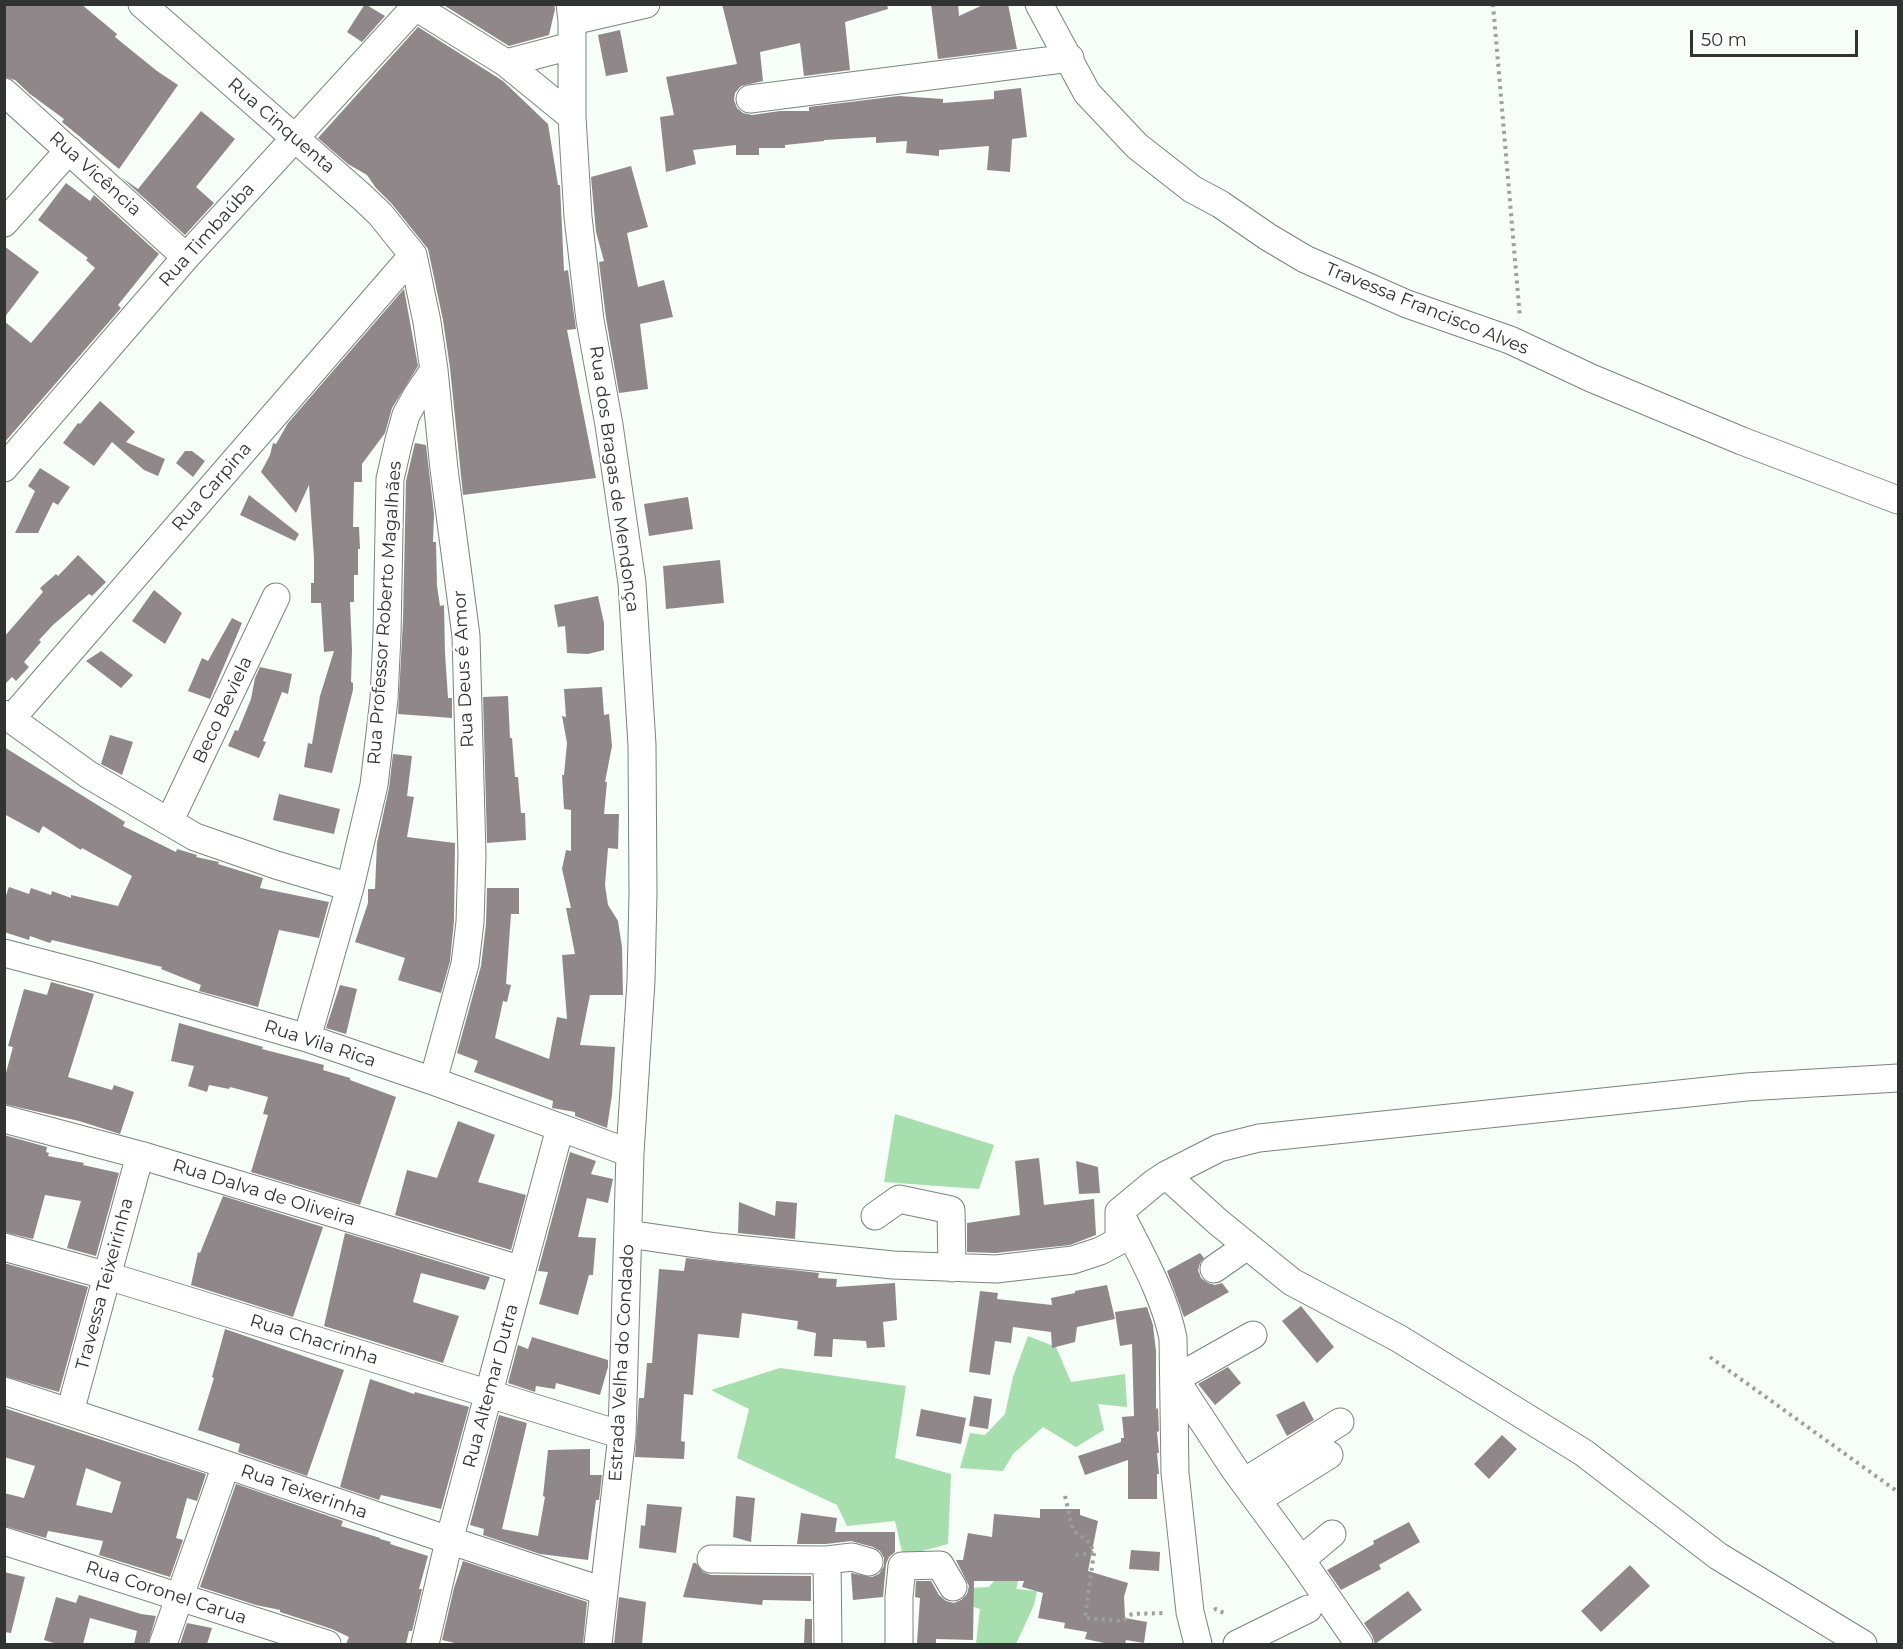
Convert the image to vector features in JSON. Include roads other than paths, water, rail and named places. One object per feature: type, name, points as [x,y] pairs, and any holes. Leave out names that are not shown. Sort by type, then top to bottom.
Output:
[{"type":"street","name":"Rua Cinquenta","points":[[142,4],[380,214],[413,255]]},
{"type":"street","points":[[506,63],[571,24],[646,4]]},
{"type":"street","name":"Travessa Francisco Alves","points":[[1039,4],[1087,93],[1137,146],[1192,189],[1220,204],[1305,260],[1407,304],[1510,340],[1591,378],[1743,441],[1899,500]]},
{"type":"street","name":"Rua Timbaúba","points":[[4,468],[186,257],[296,139],[413,6]]},
{"type":"street","points":[[413,6],[506,63],[572,117]]},
{"type":"street","name":"Rua dos Bragas de Mendonça","points":[[571,24],[572,117],[578,217],[590,320],[609,425],[632,583],[641,733],[644,894],[630,1154]]},
{"type":"street","points":[[750,99],[1070,58]]},
{"type":"street","name":"Rua Vicência","points":[[4,92],[186,257]]},
{"type":"street","points":[[4,223],[69,150]]},
{"type":"street","name":"Rua Deus é Amor","points":[[413,255],[434,370],[444,469],[466,636],[472,855],[470,922],[465,964],[433,1081]]},
{"type":"street","name":"Rua Carpina","points":[[8,717],[413,255]]},
{"type":"street","name":"Rua Professor Roberto Magalhães","points":[[307,1038],[350,887],[374,785],[384,699],[390,479],[406,415],[434,370]]},
{"type":"street","name":"Beco Beviela","points":[[169,822],[276,597]]},
{"type":"street","points":[[8,717],[89,775],[195,837],[350,887]]},
{"type":"street","name":"Rua Vila Rica","points":[[4,953],[307,1038],[433,1081],[630,1154]]},
{"type":"street","points":[[1119,1212],[1166,1175],[1219,1148],[1259,1138],[1746,1087],[1899,1078]]},
{"type":"street","name":"Rua Dalva de Oliveira","points":[[4,1119],[140,1155],[522,1270]]},
{"type":"street","name":"Rua Altemar Dutra","points":[[425,1644],[449,1541],[560,1128]]},
{"type":"street","name":"Estrada Velha do Condado","points":[[598,1644],[622,1435],[630,1154]]},
{"type":"street","name":"Travessa Teixeirinha","points":[[70,1412],[140,1155]]},
{"type":"street","points":[[1166,1175],[1292,1282],[1398,1338],[1584,1454],[1718,1556],[1831,1637],[1863,1644]]},
{"type":"street","points":[[875,1216],[898,1199],[961,1207],[952,1268]]},
{"type":"street","points":[[628,1234],[893,1265],[996,1269],[1073,1260],[1100,1251],[1119,1241],[1119,1212]]},
{"type":"street","points":[[1119,1212],[1151,1277],[1170,1324],[1173,1338],[1175,1473],[1190,1612],[1198,1644]]},
{"type":"street","points":[[1214,1269],[1247,1246]]},
{"type":"street","name":"Rua Chacrinha","points":[[4,1247],[108,1276],[622,1435]]},
{"type":"street","points":[[1174,1379],[1252,1335]]},
{"type":"street","points":[[1174,1379],[1359,1644]]},
{"type":"street","name":"Rua Teixerinha","points":[[4,1391],[604,1591]]},
{"type":"street","points":[[1251,1491],[1340,1422]]},
{"type":"street","points":[[1251,1491],[1329,1455]]},
{"type":"street","points":[[163,1644],[226,1465]]},
{"type":"street","points":[[1301,1560],[1332,1534]]},
{"type":"street","name":"Rua Coronel Carua","points":[[4,1541],[327,1644]]},
{"type":"street","points":[[711,1559],[827,1560],[852,1557],[869,1562]]},
{"type":"street","points":[[827,1560],[828,1644]]},
{"type":"street","points":[[899,1644],[899,1596],[902,1566],[940,1565],[953,1587]]},
{"type":"street","points":[[1237,1644],[1308,1610]]}]
